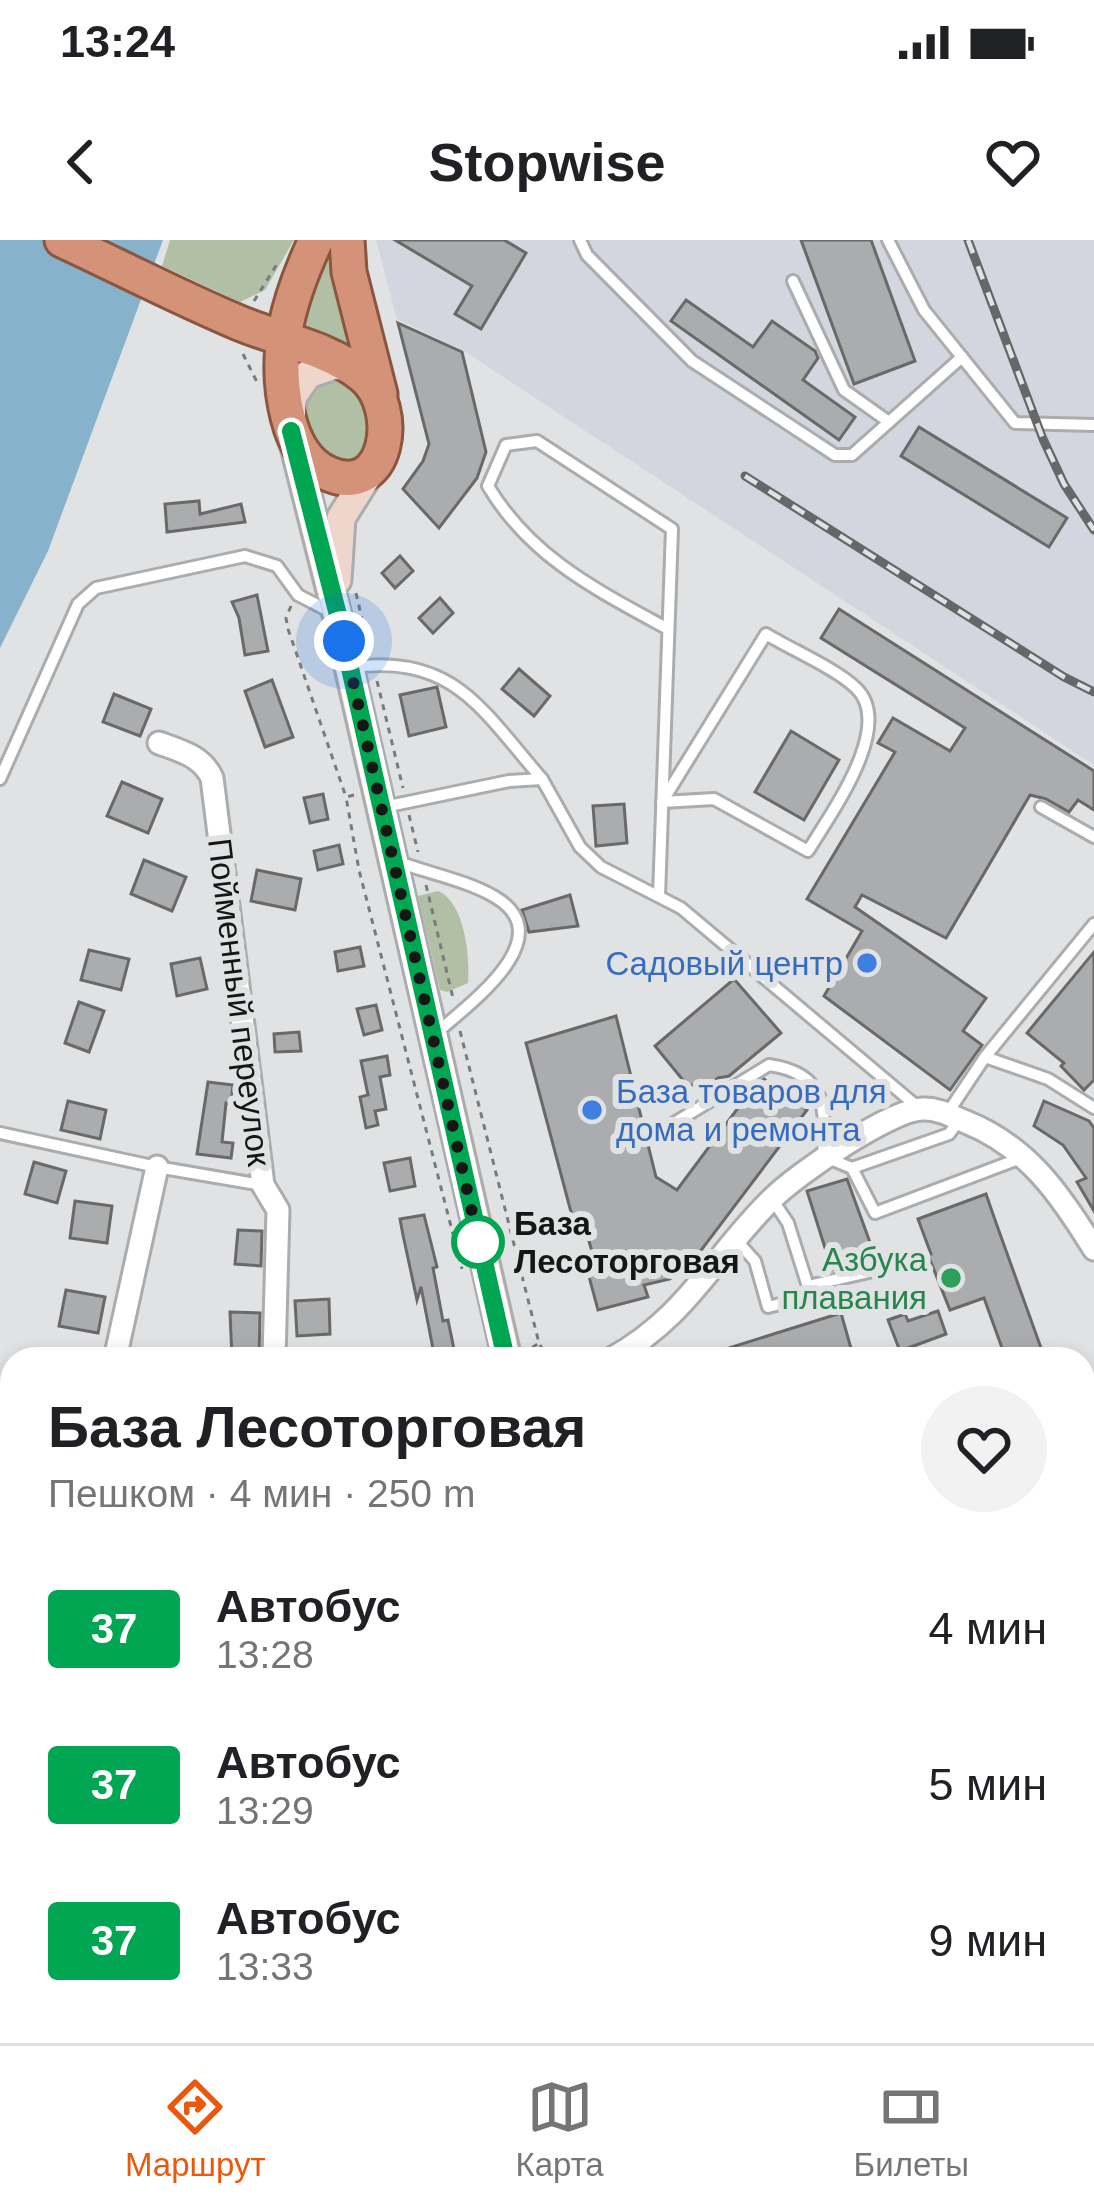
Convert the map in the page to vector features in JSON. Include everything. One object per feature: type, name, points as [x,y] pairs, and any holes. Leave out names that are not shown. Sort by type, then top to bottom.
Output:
[{"type":"highway","points":[[62,240],[254,323],[284,300],[302,252]]},
{"type":"highway","points":[[302,252],[281,340],[282,393],[291,431],[306,457],[336,477],[356,475],[377,460],[387,432],[349,272],[347,240]]},
{"type":"highway","points":[[235,314],[281,340],[352,368],[374,387],[382,402]]},
{"type":"highway","points":[[235,314],[282,393]]},
{"type":"main road","points":[[352,368],[335,365],[308,374],[292,397],[291,431],[386,794],[390,859],[503,1347]]},
{"type":"main road","points":[[338,615],[340,518],[377,460]]},
{"type":"street","name":"Пойменный переулок","points":[[159,743],[189,754],[206,766],[212,778],[263,1185],[278,1210],[274,1347]]},
{"type":"street","points":[[630,1347],[660,1329],[772,1198],[823,1156],[919,1108],[982,1128],[1025,1156],[1047,1178],[1094,1249]]},
{"type":"street","points":[[118,1347],[157,1167]]},
{"type":"lane","points":[[580,240],[587,255],[692,361],[836,455],[852,455],[962,357]]},
{"type":"lane","points":[[888,240],[924,310],[1015,423],[1094,425]]},
{"type":"lane","points":[[793,281],[844,390],[889,422]]},
{"type":"lane","points":[[658,896],[672,529],[537,441],[506,445],[488,486],[508,520],[572,575],[668,629]]},
{"type":"lane","points":[[0,779],[77,604],[96,588],[245,556],[277,566],[298,595],[338,615]]},
{"type":"lane","points":[[766,634],[859,689],[868,711],[868,731],[855,772],[808,851],[714,799],[662,802],[766,634]]},
{"type":"lane","points":[[350,668],[422,667],[452,682],[542,779],[580,847],[601,867],[681,908],[919,1108]]},
{"type":"lane","points":[[386,794],[542,779]]},
{"type":"lane","points":[[1041,807],[1094,836]]},
{"type":"lane","points":[[390,859],[493,896],[509,908],[518,929],[518,946],[511,961],[431,1037]]},
{"type":"lane","points":[[852,1168],[949,1134],[985,1057],[1094,924]]},
{"type":"lane","points":[[985,1057],[1048,1079],[1094,1108]]},
{"type":"lane","points":[[666,1128],[769,1065],[786,1068],[817,1090],[825,1106],[823,1156],[852,1168],[875,1213],[1025,1156]]},
{"type":"lane","points":[[0,1133],[263,1185]]},
{"type":"lane","points":[[736,1241],[755,1261],[768,1307],[811,1296],[788,1223],[772,1198]]},
{"type":"lane","points":[[808,1286],[912,1262]]},
{"type":"path","points":[[235,314],[256,300],[302,252]]},
{"type":"path","points":[[386,794],[346,797],[359,870],[463,1272]]},
{"type":"path","points":[[539,1343],[541,1347]]},
{"type":"shaded area","points":[[376,240],[1094,240],[1094,765],[464,351],[397,319]]},
{"type":"green space","points":[[170,240],[294,240],[265,290],[240,302],[162,266]]},
{"type":"green space","points":[[333,249],[355,356],[302,328],[300,321],[328,251]]},
{"type":"green space","points":[[336,378],[362,389],[373,446],[352,466],[329,464],[303,430],[310,397]]},
{"type":"green space","points":[[438,891],[460,918],[468,960],[468,983],[447,992],[440,990],[418,896]]},
{"type":"water","points":[[0,240],[163,240],[48,551],[0,648]]},
{"type":"building","points":[[395,240],[504,240],[526,253],[481,329],[455,314],[472,286]]},
{"type":"building","points":[[801,240],[871,240],[915,361],[854,384]]},
{"type":"building","points":[[686,300],[753,347],[772,321],[815,351],[818,358],[803,380],[855,417],[839,440],[671,321]]},
{"type":"building","points":[[398,323],[462,352],[486,452],[477,478],[439,528],[403,489],[429,444]]},
{"type":"building","points":[[919,427],[1067,518],[1049,547],[901,456]]},
{"type":"building","points":[[199,501],[200,514],[241,504],[245,522],[167,532],[165,504]]},
{"type":"building","points":[[400,556],[413,571],[395,588],[382,573]]},
{"type":"building","points":[[257,595],[268,651],[245,655],[232,602]]},
{"type":"building","points":[[440,598],[453,613],[433,633],[419,618]]},
{"type":"building","points":[[839,609],[1094,771],[1094,810],[1078,800],[1069,812],[1030,795],[946,938],[862,895],[855,907],[986,998],[963,1031],[982,1045],[950,1090],[824,996],[862,931],[807,899],[895,752],[878,743],[893,718],[950,751],[965,728],[821,638]]},
{"type":"building","points":[[519,669],[550,696],[534,716],[502,689]]},
{"type":"building","points":[[272,680],[293,737],[265,747],[245,691]]},
{"type":"building","points":[[437,687],[446,727],[409,736],[400,695]]},
{"type":"building","points":[[114,694],[151,709],[140,736],[103,722]]},
{"type":"building","points":[[791,731],[839,760],[804,820],[755,792]]},
{"type":"building","points":[[122,782],[162,799],[148,833],[107,816]]},
{"type":"building","points":[[323,794],[328,819],[310,823],[304,798]]},
{"type":"building","points":[[624,804],[627,843],[596,846],[593,806]]},
{"type":"building","points":[[339,845],[343,864],[318,870],[314,851]]},
{"type":"building","points":[[144,860],[186,877],[172,911],[131,894]]},
{"type":"building","points":[[257,870],[301,879],[295,910],[251,901]]},
{"type":"building","points":[[570,895],[578,926],[529,932],[522,910]]},
{"type":"building","points":[[360,947],[364,966],[338,971],[335,952]]},
{"type":"building","points":[[89,950],[129,959],[121,990],[81,980]]},
{"type":"building","points":[[1094,952],[1094,1080],[1084,1090],[1061,1066],[1064,1063],[1027,1033]]},
{"type":"building","points":[[200,958],[207,989],[177,996],[171,964]]},
{"type":"building","points":[[734,979],[781,1033],[729,1076],[708,1086],[687,1085],[655,1046]]},
{"type":"building","points":[[79,1002],[104,1011],[89,1052],[65,1043]]},
{"type":"building","points":[[376,1005],[382,1030],[364,1035],[357,1009]]},
{"type":"building","points":[[616,1016],[656,1177],[677,1190],[764,1079],[807,1110],[693,1261],[688,1259],[670,1279],[644,1285],[648,1297],[598,1310],[584,1258],[593,1255],[584,1224],[575,1227],[526,1043]]},
{"type":"building","points":[[299,1032],[301,1051],[275,1052],[274,1034]]},
{"type":"building","points":[[387,1056],[390,1075],[380,1077],[386,1109],[375,1111],[378,1125],[366,1128],[360,1097],[368,1095],[361,1061]]},
{"type":"building","points":[[208,1082],[233,1085],[222,1142],[233,1143],[231,1158],[197,1154]]},
{"type":"building","points":[[68,1101],[106,1110],[100,1139],[61,1130]]},
{"type":"building","points":[[1044,1101],[1089,1121],[1094,1128],[1094,1211],[1077,1182],[1086,1178],[1063,1145],[1034,1126]]},
{"type":"building","points":[[410,1158],[415,1186],[390,1191],[384,1163]]},
{"type":"building","points":[[34,1162],[66,1171],[57,1203],[25,1194]]},
{"type":"building","points":[[847,1179],[876,1259],[832,1270],[807,1191]]},
{"type":"building","points":[[986,1194],[1041,1347],[1002,1347],[984,1298],[950,1310],[918,1219]]},
{"type":"building","points":[[75,1201],[112,1206],[107,1243],[70,1238]]},
{"type":"building","points":[[424,1215],[437,1267],[433,1268],[443,1321],[448,1320],[454,1347],[433,1347],[400,1219]]},
{"type":"building","points":[[238,1230],[262,1231],[261,1266],[235,1264]]},
{"type":"building","points":[[66,1290],[105,1297],[98,1333],[59,1326]]},
{"type":"building","points":[[329,1299],[330,1334],[297,1336],[295,1301]]},
{"type":"building","points":[[938,1311],[946,1334],[898,1347],[888,1320],[905,1314],[908,1321]]},
{"type":"building","points":[[230,1312],[260,1313],[259,1347],[231,1347]]},
{"type":"building","points":[[841,1313],[851,1347],[732,1347]]},
{"type":"railway","points":[[968,240],[1043,439],[1064,484],[1094,530]]},
{"type":"railway","points":[[745,476],[1094,692]]},
{"type":"bus line","name":"37","points":[[291,431],[338,615],[503,1347]]},
{"type":"place","name":"Садовый центр","points":[[867,963]]},
{"type":"place","name":"База товаров для дома и ремонта","points":[[592,1110]]},
{"type":"place","name":"База Лесоторговая","points":[[478,1242]]},
{"type":"place","name":"Азбука плавания","points":[[951,1278]]},
{"type":"route","points":[[344,641],[480,1248],[478,1242]]}]
